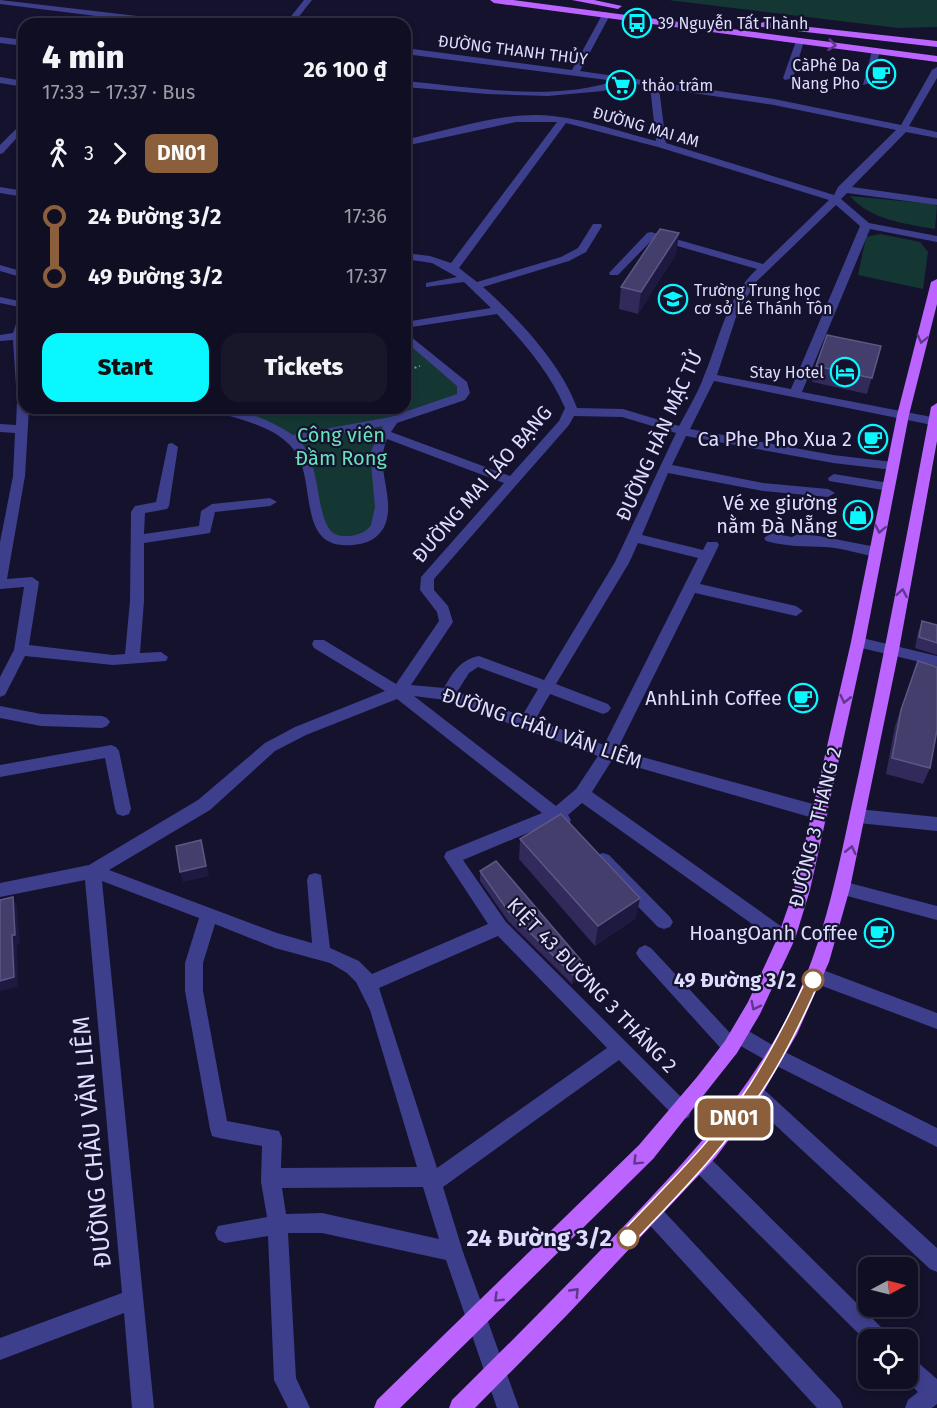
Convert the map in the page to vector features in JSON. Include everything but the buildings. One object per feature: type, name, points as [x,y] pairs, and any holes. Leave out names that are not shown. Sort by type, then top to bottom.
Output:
[{"type":"main road","points":[[494,0],[937,59]]},
{"type":"main road","points":[[576,0],[623,6]]},
{"type":"main road","points":[[712,28],[718,19]]},
{"type":"main road","points":[[753,24],[937,44]]},
{"type":"main road","name":"ĐƯỜNG 3 THÁNG 2","points":[[385,1408],[646,1152],[682,1111],[735,1041],[786,939],[802,890],[820,813],[858,642],[903,415],[937,282]]},
{"type":"main road","name":"ĐƯỜNG 3 THÁNG 2","points":[[460,1408],[652,1213],[699,1161],[753,1092],[792,1028],[815,975],[842,888],[892,650],[936,417]]},
{"type":"street","points":[[47,8],[55,0]]},
{"type":"street","points":[[294,18],[308,0]]},
{"type":"street","points":[[0,1],[130,18]]},
{"type":"street","points":[[575,73],[606,15]]},
{"type":"street","points":[[0,40],[18,42]]},
{"type":"street","points":[[788,78],[800,41]]},
{"type":"street","points":[[866,83],[876,51]]},
{"type":"street","name":"ĐƯỜNG THANH THỦY","points":[[411,52],[774,102],[937,135]]},
{"type":"street","name":"ĐƯỜNG HÀN MẶC TỬ","points":[[525,723],[622,562],[664,468],[710,377],[732,311],[753,279],[812,224],[842,189],[891,138],[903,129],[937,70]]},
{"type":"street","points":[[12,82],[18,76]]},
{"type":"street","points":[[0,80],[18,83]]},
{"type":"street","points":[[411,84],[548,92],[603,89],[627,80]]},
{"type":"street","points":[[654,84],[661,146]]},
{"type":"street","name":"ĐƯỜNG MAI AM","points":[[411,142],[516,119],[564,120],[661,146],[834,198],[866,225]]},
{"type":"street","points":[[453,268],[564,120]]},
{"type":"street","points":[[0,151],[18,131]]},
{"type":"street","points":[[842,189],[937,202]]},
{"type":"street","points":[[0,190],[18,193]]},
{"type":"street","points":[[795,396],[866,225],[937,239]]},
{"type":"street","points":[[430,285],[471,282],[565,259],[582,250],[597,226]]},
{"type":"street","points":[[614,273],[651,235],[764,268]]},
{"type":"street","name":"ĐƯỜNG MAI LÃO BẠNG","points":[[398,692],[446,622],[444,609],[427,593],[428,577],[565,422],[570,412],[570,403],[560,385],[500,310],[453,268],[429,258],[411,256]]},
{"type":"street","points":[[0,268],[18,273]]},
{"type":"street","points":[[0,300],[18,304]]},
{"type":"street","points":[[411,324],[500,310]]},
{"type":"street","points":[[0,338],[18,336]]},
{"type":"street","points":[[291,439],[392,420],[461,397],[465,389],[460,381],[411,340]]},
{"type":"street","points":[[710,377],[795,396],[903,415],[936,417]]},
{"type":"street","points":[[570,412],[623,413],[683,431],[760,447],[893,466]]},
{"type":"street","points":[[0,691],[21,650],[32,582],[0,582],[19,476],[23,414]]},
{"type":"street","points":[[234,414],[265,424],[291,439],[306,457],[322,531],[329,538],[345,542],[366,538],[378,525],[381,513],[376,451],[392,420]]},
{"type":"street","points":[[0,428],[22,429]]},
{"type":"street","points":[[385,434],[512,481]]},
{"type":"street","points":[[132,659],[138,510],[163,504],[172,447]]},
{"type":"street","points":[[664,468],[763,487],[828,492]]},
{"type":"street","points":[[834,478],[889,487]]},
{"type":"street","points":[[138,539],[200,532],[207,529],[208,511],[212,508],[270,502]]},
{"type":"street","points":[[557,814],[582,794],[608,753],[710,550],[634,537]]},
{"type":"street","points":[[771,538],[798,543],[798,539],[876,552]]},
{"type":"street","points":[[692,587],[796,611]]},
{"type":"street","points":[[858,642],[937,661]]},
{"type":"street","points":[[319,644],[398,692],[557,814],[574,831]]},
{"type":"street","points":[[21,650],[113,660],[161,657]]},
{"type":"street","points":[[448,695],[466,666],[478,661],[603,708]]},
{"type":"street","name":"ĐƯỜNG CHÂU VĂN LIÊM","points":[[0,890],[93,871],[204,805],[247,764],[272,746],[398,692],[426,690],[448,695],[608,753],[820,813]]},
{"type":"street","points":[[0,712],[41,720],[102,722]]},
{"type":"street","points":[[0,771],[111,751],[123,808]]},
{"type":"street","points":[[582,794],[786,939]]},
{"type":"street","name":"KIỆT 43 ĐƯỜNG 3 THÁNG 2","points":[[557,814],[452,857],[500,927],[682,1111]]},
{"type":"street","points":[[858,816],[937,824]]},
{"type":"street","points":[[590,848],[664,922]]},
{"type":"street","points":[[93,871],[352,966],[369,984],[380,1010],[453,1252],[508,1408]]},
{"type":"street","name":"ĐƯỜNG CHÂU VĂN LIÊM","points":[[93,871],[143,1408]]},
{"type":"street","points":[[315,880],[322,955]]},
{"type":"street","points":[[842,888],[937,913]]},
{"type":"street","points":[[209,915],[194,963],[194,990],[219,1129],[272,1138],[271,1178],[278,1226],[285,1380],[299,1408]]},
{"type":"street","points":[[369,984],[500,927]]},
{"type":"street","points":[[645,953],[735,1041],[776,1056],[937,1138]]},
{"type":"street","points":[[815,975],[937,1021]]},
{"type":"street","points":[[271,1178],[430,1180],[620,1049]]},
{"type":"street","points":[[753,1092],[937,1262]]},
{"type":"street","points":[[699,1161],[868,1329]]},
{"type":"street","points":[[652,1213],[832,1408]]},
{"type":"street","points":[[225,1233],[322,1223],[453,1252]]},
{"type":"street","points":[[0,1349],[132,1300]]},
{"type":"street","points":[[916,1408],[935,1391],[918,1376]]},
{"type":"path","points":[[411,369],[422,365]]},
{"type":"green space","points":[[668,0],[937,0],[937,27],[898,28]]},
{"type":"green space","points":[[850,196],[933,204],[937,206],[935,229],[878,216],[858,204]]},
{"type":"green space","points":[[880,234],[920,242],[928,252],[923,289],[858,275],[866,237]]},
{"type":"green space","name":"Công viên Đầm Rong","points":[[411,342],[465,389],[461,397],[411,414]]},
{"type":"green space","name":"Công viên Đầm Rong","points":[[234,414],[410,414],[392,420],[375,461],[381,513],[366,538],[329,538],[306,457],[265,424]]},
{"type":"bus line","name":"DN01","points":[[628,1238],[709,1150],[741,1109],[792,1028],[813,980]]},
{"type":"place","name":"39 Nguyễn Tất Thành","points":[[637,23]]},
{"type":"place","name":"CàPhê Da Nang Pho","points":[[881,74]]},
{"type":"place","name":"thảo trâm","points":[[621,85]]},
{"type":"place","name":"Trường Trung học cơ sở Lê Thánh Tôn","points":[[673,299]]},
{"type":"place","name":"Stay Hotel","points":[[845,372]]},
{"type":"place","name":"Ca Phe Pho Xua 2","points":[[873,439]]},
{"type":"place","name":"Vé xe giường nằm Đà Nẵng","points":[[858,515]]},
{"type":"place","name":"AnhLinh Coffee","points":[[803,698]]},
{"type":"place","name":"HoangOanh Coffee","points":[[879,933]]},
{"type":"place","name":"49 Đường 3/2","points":[[813,980]]},
{"type":"place","name":"24 Đường 3/2","points":[[628,1238]]}]
